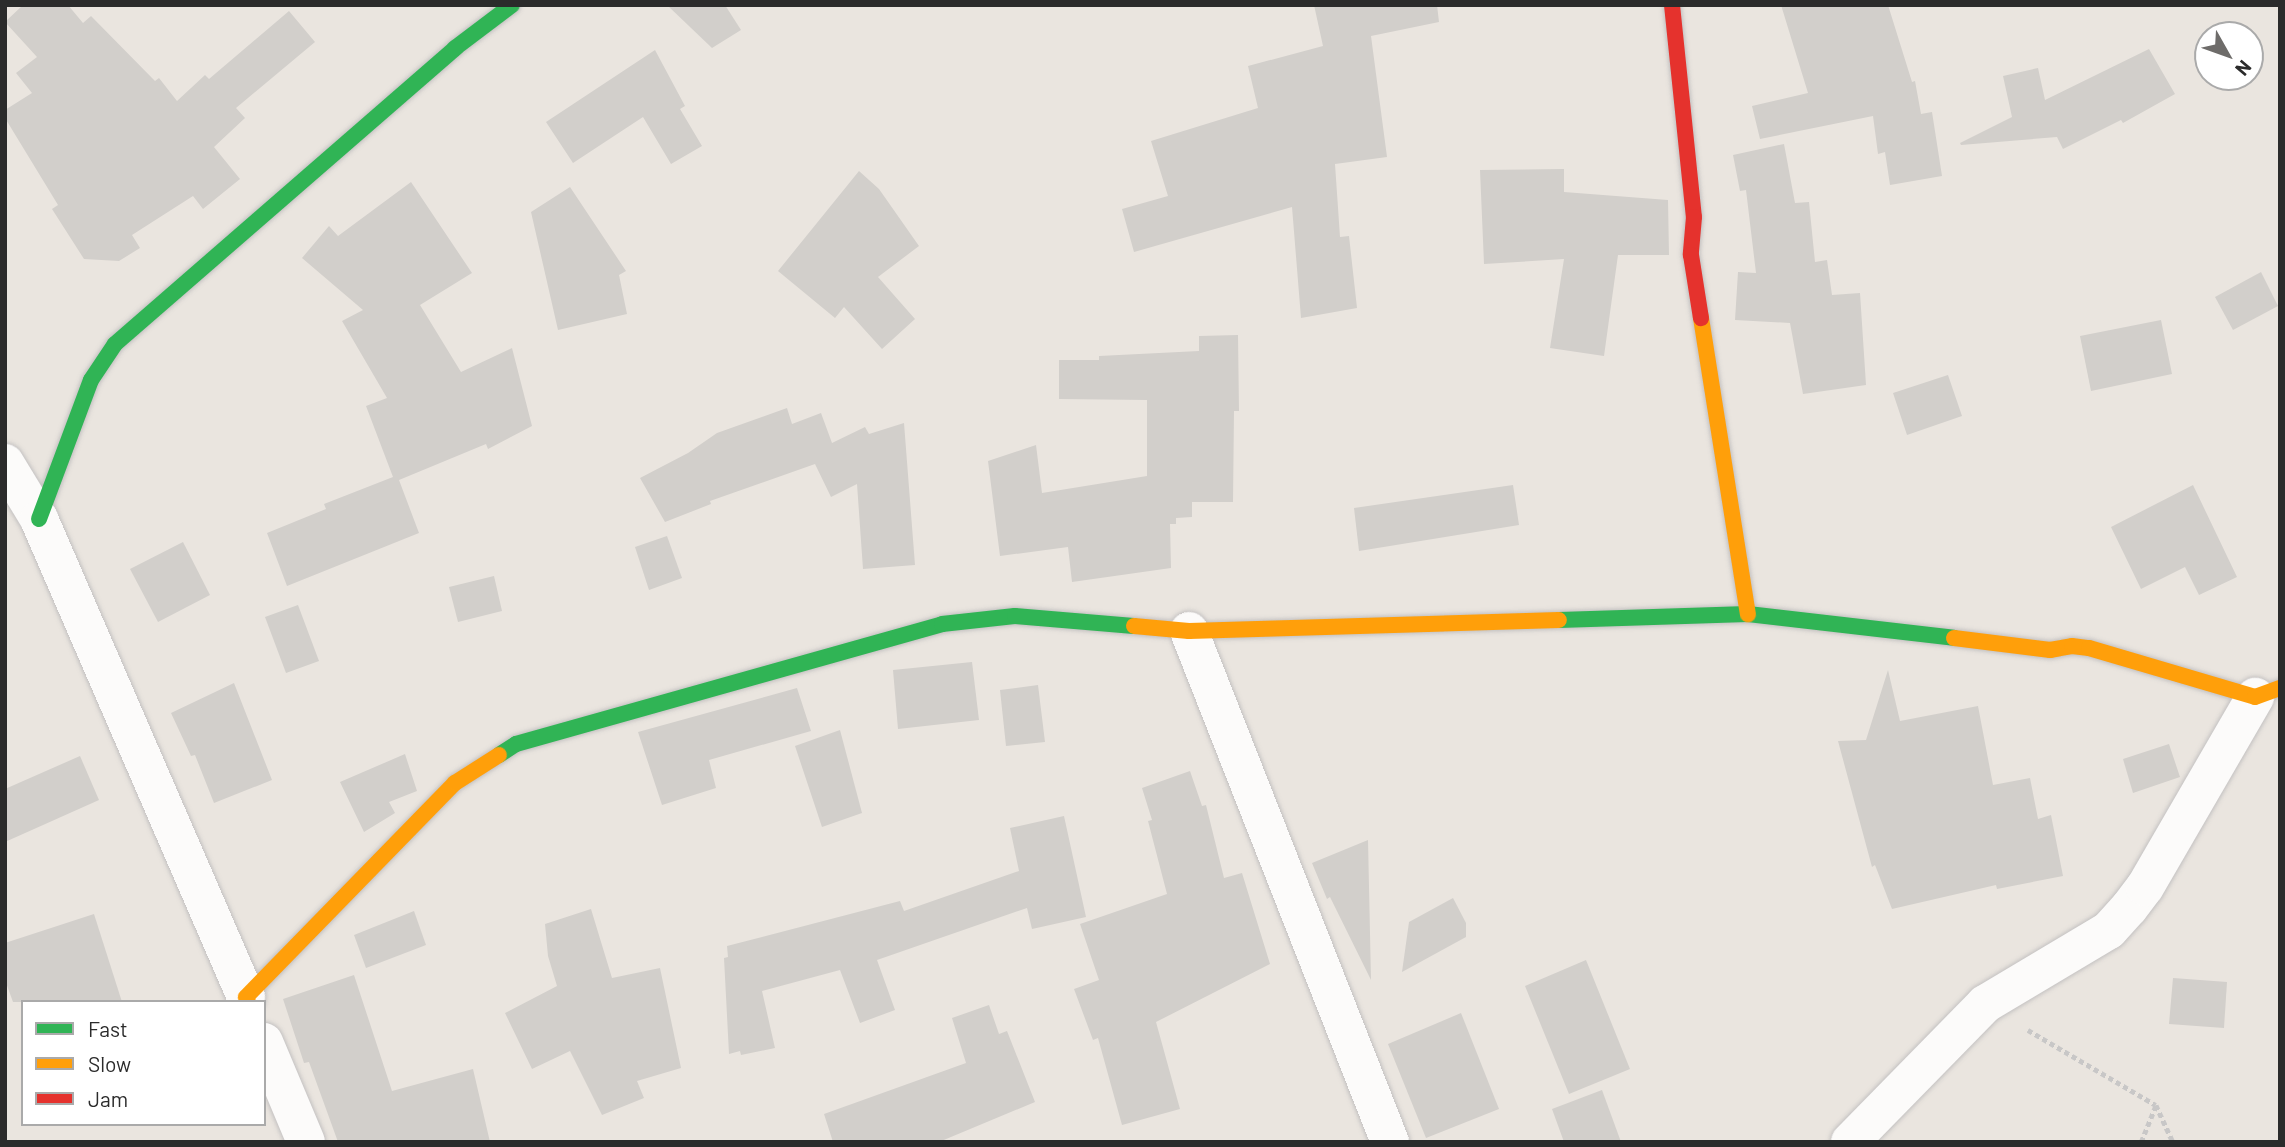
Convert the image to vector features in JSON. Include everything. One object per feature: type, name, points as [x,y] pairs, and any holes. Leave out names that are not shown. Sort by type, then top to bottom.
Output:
[{"type":"street","points":[[39,519],[91,380],[115,344],[455,48],[512,5]]},
{"type":"street","points":[[1672,5],[1693,217],[1691,255],[1748,614]]},
{"type":"street","points":[[5,463],[39,519],[247,999],[455,783],[516,744],[942,624],[1015,616],[1189,631],[1748,614],[2050,650],[2072,646],[2089,648],[2268,692],[2145,887],[2109,930],[1985,1004],[1850,1142]]},
{"type":"street","points":[[1189,631],[1390,1142]]},
{"type":"street","points":[[266,1047],[306,1142]]},
{"type":"path","points":[[1985,1004],[2156,1105],[2173,1142]]},
{"type":"path","points":[[2141,1142],[2156,1105]]},
{"type":"building","points":[[23,5],[68,5],[83,23],[91,16],[155,81],[159,78],[177,101],[205,75],[209,79],[289,11],[315,42],[236,108],[245,118],[214,147],[240,179],[203,209],[193,196],[132,235],[140,248],[119,261],[84,259],[52,209],[58,205],[5,118],[5,110],[32,93],[16,73],[37,57],[5,22]]},
{"type":"building","points":[[667,5],[725,5],[741,30],[712,48]]},
{"type":"building","points":[[1314,5],[1437,5],[1439,22],[1371,36],[1387,157],[1335,164],[1340,237],[1349,236],[1357,308],[1301,318],[1292,207],[1134,252],[1122,209],[1168,196],[1151,141],[1258,108],[1248,66],[1323,46]]},
{"type":"building","points":[[1781,5],[1888,5],[1912,82],[1915,81],[1921,114],[1932,112],[1942,176],[1890,185],[1885,152],[1878,154],[1873,116],[1760,139],[1752,106],[1808,93]]},
{"type":"building","points":[[2149,49],[2175,94],[2123,123],[2121,120],[2063,149],[2057,137],[1961,145],[1960,143],[2012,117],[2003,76],[2038,68],[2045,100]]},
{"type":"building","points":[[655,50],[685,106],[680,109],[702,146],[671,164],[643,117],[573,163],[546,122]]},
{"type":"building","points":[[1784,144],[1795,203],[1809,202],[1815,262],[1827,260],[1832,295],[1860,293],[1866,385],[1803,394],[1790,323],[1735,320],[1738,272],[1756,273],[1746,190],[1740,191],[1733,155]]},
{"type":"building","points":[[1564,169],[1564,192],[1668,200],[1669,255],[1618,255],[1604,356],[1550,348],[1564,259],[1484,264],[1480,170]]},
{"type":"building","points":[[859,171],[879,189],[919,246],[878,277],[915,319],[882,349],[844,307],[835,318],[778,271]]},
{"type":"building","points":[[411,182],[472,273],[420,305],[461,372],[512,348],[532,426],[488,449],[486,444],[399,480],[419,533],[287,586],[267,533],[326,509],[324,504],[393,477],[366,406],[387,398],[342,321],[363,310],[302,258],[329,226],[338,236]]},
{"type":"building","points":[[570,187],[626,271],[619,275],[627,314],[558,330],[531,212]]},
{"type":"building","points":[[2261,272],[2278,306],[2233,330],[2215,297]]},
{"type":"building","points":[[2161,320],[2172,374],[2091,391],[2080,336]]},
{"type":"building","points":[[1238,335],[1239,411],[1234,411],[1233,502],[1192,502],[1192,517],[1176,518],[1176,524],[1170,524],[1171,568],[1072,582],[1068,547],[1000,556],[988,461],[1036,445],[1042,493],[1147,476],[1147,400],[1059,399],[1059,360],[1099,360],[1099,356],[1199,351],[1199,336]]},
{"type":"building","points":[[1948,375],[1962,416],[1907,435],[1893,393]]},
{"type":"building","points":[[787,408],[792,424],[821,413],[832,443],[865,427],[869,434],[904,423],[915,565],[863,569],[857,484],[831,497],[815,464],[710,501],[711,504],[665,522],[640,478],[688,453],[717,433]]},
{"type":"building","points":[[1513,485],[1519,525],[1359,551],[1354,508]]},
{"type":"building","points":[[2193,485],[2237,577],[2199,595],[2185,567],[2141,589],[2111,527]]},
{"type":"building","points":[[667,536],[682,578],[649,590],[635,547]]},
{"type":"building","points":[[183,542],[210,595],[158,622],[130,569]]},
{"type":"building","points":[[494,576],[502,611],[458,622],[449,587]]},
{"type":"building","points":[[298,605],[319,661],[286,673],[265,617]]},
{"type":"building","points":[[972,662],[979,720],[898,729],[893,670]]},
{"type":"building","points":[[1888,670],[1900,721],[1978,706],[1993,785],[2030,778],[2038,819],[2051,815],[2063,876],[1997,889],[1996,885],[1892,909],[1875,865],[1872,867],[1838,741],[1866,740]]},
{"type":"building","points":[[234,683],[272,780],[214,803],[195,755],[191,756],[171,713]]},
{"type":"building","points":[[1038,685],[1045,742],[1006,746],[1000,690]]},
{"type":"building","points":[[797,688],[811,731],[709,760],[716,788],[662,805],[638,732]]},
{"type":"building","points":[[840,730],[862,813],[822,827],[795,746]]},
{"type":"building","points":[[2169,744],[2180,777],[2133,793],[2123,759]]},
{"type":"building","points":[[405,754],[417,791],[389,802],[395,813],[364,832],[340,782]]},
{"type":"building","points":[[80,756],[99,800],[5,842],[5,789]]},
{"type":"building","points":[[1190,771],[1202,806],[1206,805],[1224,878],[1242,873],[1270,964],[1156,1022],[1180,1109],[1122,1125],[1098,1038],[1093,1040],[1074,989],[1099,980],[1080,924],[1167,894],[1148,821],[1152,820],[1142,788]]},
{"type":"building","points":[[1064,816],[1086,917],[1032,929],[1027,908],[877,960],[895,1010],[860,1023],[840,970],[762,991],[775,1048],[741,1055],[740,1051],[729,1054],[724,958],[728,957],[727,946],[900,901],[904,911],[1019,871],[1010,828]]},
{"type":"building","points":[[1368,840],[1371,980],[1330,897],[1327,899],[1312,863]]},
{"type":"building","points":[[1453,898],[1466,923],[1466,937],[1402,972],[1409,922]]},
{"type":"building","points":[[591,909],[612,978],[660,968],[681,1068],[637,1081],[644,1098],[602,1115],[570,1051],[532,1069],[505,1013],[557,986],[548,956],[545,924]]},
{"type":"building","points":[[414,911],[426,945],[366,968],[354,935]]},
{"type":"building","points":[[94,914],[121,1000],[13,1002],[5,980],[5,943]]},
{"type":"building","points":[[1586,960],[1630,1069],[1569,1094],[1525,986]]},
{"type":"building","points":[[354,975],[392,1091],[473,1069],[490,1142],[338,1142],[309,1062],[304,1063],[283,999]]},
{"type":"building","points":[[2173,978],[2227,982],[2224,1028],[2169,1024]]},
{"type":"building","points":[[989,1005],[999,1034],[1007,1031],[1035,1102],[939,1142],[833,1142],[824,1114],[966,1063],[952,1018]]},
{"type":"building","points":[[1461,1013],[1499,1109],[1426,1138],[1388,1044]]},
{"type":"building","points":[[1602,1090],[1621,1142],[1564,1142],[1552,1109]]},
{"type":"traffic: fast","points":[[39,519],[91,380],[115,344],[455,48],[512,5]]},
{"type":"traffic: fast","points":[[1559,620],[1748,614],[1954,638]]},
{"type":"traffic: fast","points":[[499,755],[516,744],[942,624],[1015,616],[1134,626]]},
{"type":"traffic: slow","points":[[1701,318],[1748,614]]},
{"type":"traffic: slow","points":[[1134,626],[1189,631],[1559,620]]},
{"type":"traffic: slow","points":[[1954,638],[2050,650],[2072,646],[2089,648],[2255,697],[2280,688]]},
{"type":"traffic: slow","points":[[247,1000],[246,997],[455,783],[499,755]]},
{"type":"traffic: jam","points":[[1672,5],[1694,217],[1691,255],[1701,318]]}]
